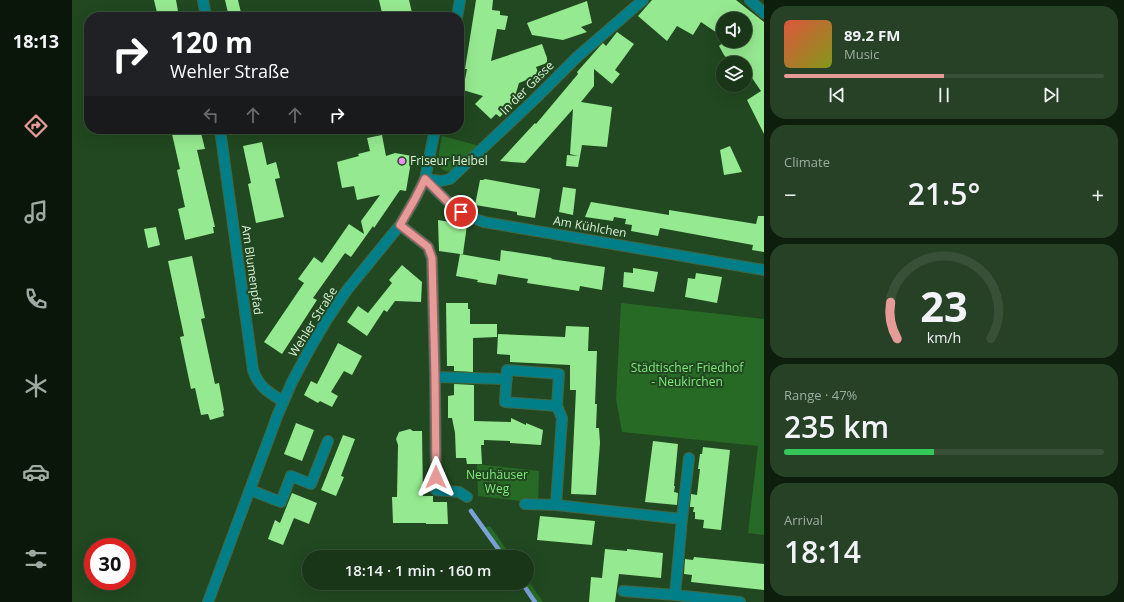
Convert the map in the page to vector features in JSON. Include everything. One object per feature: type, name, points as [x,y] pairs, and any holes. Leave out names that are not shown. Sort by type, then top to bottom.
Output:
[{"type":"street","points":[[203,0],[205,12]]},
{"type":"street","points":[[457,12],[460,0]]},
{"type":"street","name":"In der Gasse","points":[[425,179],[442,181],[450,179],[534,100],[577,57],[644,0]]},
{"type":"street","points":[[750,0],[764,13]]},
{"type":"street","name":"Am Blumenpfad","points":[[221,134],[253,370],[256,380],[262,387],[283,401]]},
{"type":"street","name":"Wehler Straße","points":[[208,602],[283,401],[301,364],[326,321],[347,290],[400,225],[415,199],[425,179],[434,134]]},
{"type":"street","name":"Am Kühlchen","points":[[425,179],[454,207],[469,216],[484,222],[764,270]]},
{"type":"street","points":[[400,225],[424,243],[428,247],[431,255],[435,377],[436,490],[459,492],[467,497]]},
{"type":"street","points":[[556,406],[505,402],[507,370],[559,374],[556,406],[562,418],[556,505]]},
{"type":"street","points":[[435,377],[507,379]]},
{"type":"street","points":[[250,490],[281,502],[291,476],[311,484],[328,441]]},
{"type":"street","points":[[675,595],[688,458]]},
{"type":"street","points":[[525,504],[556,505],[682,519]]},
{"type":"street","points":[[623,591],[740,602]]},
{"type":"green space","points":[[442,136],[480,146],[454,171],[447,171],[442,169],[439,160]]},
{"type":"green space","name":"Städtischer Friedhof - Neukirchen","points":[[621,303],[764,319],[764,535],[748,533],[758,446],[622,432],[616,399]]},
{"type":"green space","name":"Neuhäuser Weg","points":[[477,464],[539,471],[538,503],[478,496]]},
{"type":"green space","points":[[490,526],[507,550],[497,550],[482,528]]},
{"type":"green space","points":[[534,589],[543,602],[534,602],[526,590]]},
{"type":"building","points":[[154,0],[176,0],[178,12],[157,12]]},
{"type":"building","points":[[225,0],[238,0],[241,12],[228,12]]},
{"type":"building","points":[[379,0],[409,0],[412,12],[382,12]]},
{"type":"building","points":[[476,0],[493,0],[492,10],[500,11],[500,15],[508,16],[505,30],[497,29],[491,61],[542,44],[547,58],[547,63],[536,67],[539,75],[519,83],[513,103],[500,117],[496,114],[491,119],[475,104],[483,96],[464,90],[467,69],[465,69]]},
{"type":"building","points":[[652,0],[736,0],[751,12],[716,12],[716,32],[701,22],[693,35],[677,26],[667,41],[638,16]]},
{"type":"building","points":[[587,1],[592,23],[581,27],[587,32],[563,40],[532,35],[527,23]]},
{"type":"building","points":[[752,13],[764,22],[764,134],[747,100],[761,91],[752,78],[752,56],[724,55],[720,48],[752,48]]},
{"type":"building","points":[[617,32],[634,44],[615,70],[620,74],[612,84],[594,69],[594,86],[581,102],[612,107],[607,147],[582,145],[578,167],[566,166],[567,155],[578,156],[570,154],[573,109],[525,163],[500,161],[535,123],[536,124],[578,74],[577,72],[600,46],[603,43],[606,46]]},
{"type":"building","points":[[172,134],[201,134],[205,149],[197,150],[215,227],[213,227],[214,233],[185,240],[178,209],[185,207],[177,170],[180,169]]},
{"type":"building","points":[[382,135],[386,156],[395,153],[412,156],[406,191],[400,190],[374,228],[373,226],[351,257],[345,253],[313,298],[317,300],[282,354],[264,342],[304,283],[298,279],[314,257],[322,263],[349,224],[364,234],[361,221],[380,195],[357,200],[354,186],[342,188],[337,162],[359,156],[358,154],[370,151],[367,138]]},
{"type":"building","points":[[262,142],[267,165],[276,162],[280,178],[275,179],[284,217],[256,223],[248,184],[251,183],[243,146]]},
{"type":"building","points":[[730,146],[742,172],[724,175],[720,150]]},
{"type":"building","points":[[485,179],[540,189],[535,218],[517,215],[517,212],[475,205],[480,180]]},
{"type":"building","points":[[563,187],[576,189],[573,215],[559,212]]},
{"type":"building","points":[[591,202],[669,215],[669,210],[756,224],[758,216],[764,216],[764,252],[752,250],[753,245],[660,228],[658,236],[631,231],[632,225],[625,224],[626,219],[614,217],[613,221],[585,217]]},
{"type":"building","points":[[438,220],[467,225],[463,254],[439,251]]},
{"type":"building","points":[[156,227],[160,245],[148,248],[144,229]]},
{"type":"building","points":[[501,250],[605,267],[602,290],[580,286],[579,291],[527,283],[528,279],[498,274],[496,285],[477,282],[478,280],[456,276],[460,254],[500,261]]},
{"type":"building","points":[[192,256],[205,318],[201,319],[215,384],[219,383],[224,410],[224,416],[210,420],[208,414],[201,415],[195,388],[191,389],[180,337],[184,336],[168,261]]},
{"type":"building","points":[[402,265],[422,282],[421,302],[395,301],[387,312],[384,310],[367,336],[347,322],[358,306],[368,313],[392,283],[389,280]]},
{"type":"building","points":[[633,268],[658,272],[654,292],[623,287],[624,272],[633,273]]},
{"type":"building","points":[[696,273],[722,277],[717,303],[685,297],[688,278],[695,279]]},
{"type":"building","points":[[446,303],[468,303],[468,309],[470,309],[470,324],[497,324],[497,337],[473,338],[473,372],[454,371],[454,366],[447,366]]},
{"type":"building","points":[[566,326],[589,327],[588,351],[597,351],[595,404],[597,404],[596,428],[599,428],[600,443],[596,495],[571,494],[576,390],[570,390],[570,365],[510,362],[510,355],[497,354],[498,334],[565,337]]},
{"type":"building","points":[[338,343],[362,356],[352,375],[344,371],[331,392],[338,396],[332,407],[320,401],[318,403],[304,395],[311,381],[317,384]]},
{"type":"building","points":[[454,384],[474,385],[474,421],[511,422],[511,418],[526,425],[526,423],[543,430],[541,445],[510,443],[510,441],[484,440],[484,445],[481,445],[482,464],[467,464],[466,458],[456,458],[455,433],[452,418],[448,418],[448,396],[454,395]]},
{"type":"building","points":[[296,423],[314,430],[302,461],[284,454]]},
{"type":"building","points":[[410,429],[413,431],[422,431],[423,496],[433,496],[433,502],[447,502],[448,524],[393,523],[392,497],[397,497],[398,445],[396,439],[399,432]]},
{"type":"building","points":[[343,435],[355,439],[341,476],[344,477],[336,496],[321,490]]},
{"type":"building","points":[[653,441],[678,444],[674,486],[674,492],[678,493],[677,505],[645,502]]},
{"type":"building","points":[[703,447],[730,450],[721,530],[703,528],[704,520],[695,519],[695,512],[693,512],[694,507],[690,507],[691,494],[697,495],[700,469],[698,469],[700,454],[702,454]]},
{"type":"building","points":[[292,493],[317,503],[309,524],[294,518],[283,545],[268,539],[275,520],[280,523]]},
{"type":"building","points":[[540,516],[595,521],[592,545],[537,540]]},
{"type":"building","points":[[605,549],[627,551],[627,549],[663,553],[661,578],[619,574],[615,602],[589,602],[591,577],[602,578]]},
{"type":"building","points":[[694,557],[764,564],[764,590],[691,582],[692,575],[684,574],[685,559],[693,560]]},
{"type":"waterway","points":[[471,511],[499,550]]},
{"type":"waterway","points":[[527,590],[535,602]]},
{"type":"place","name":"Friseur Heibel","points":[[402,161]]},
{"type":"route","points":[[436,477],[432,258],[428,247],[400,225],[425,179],[448,202],[461,212]]}]
